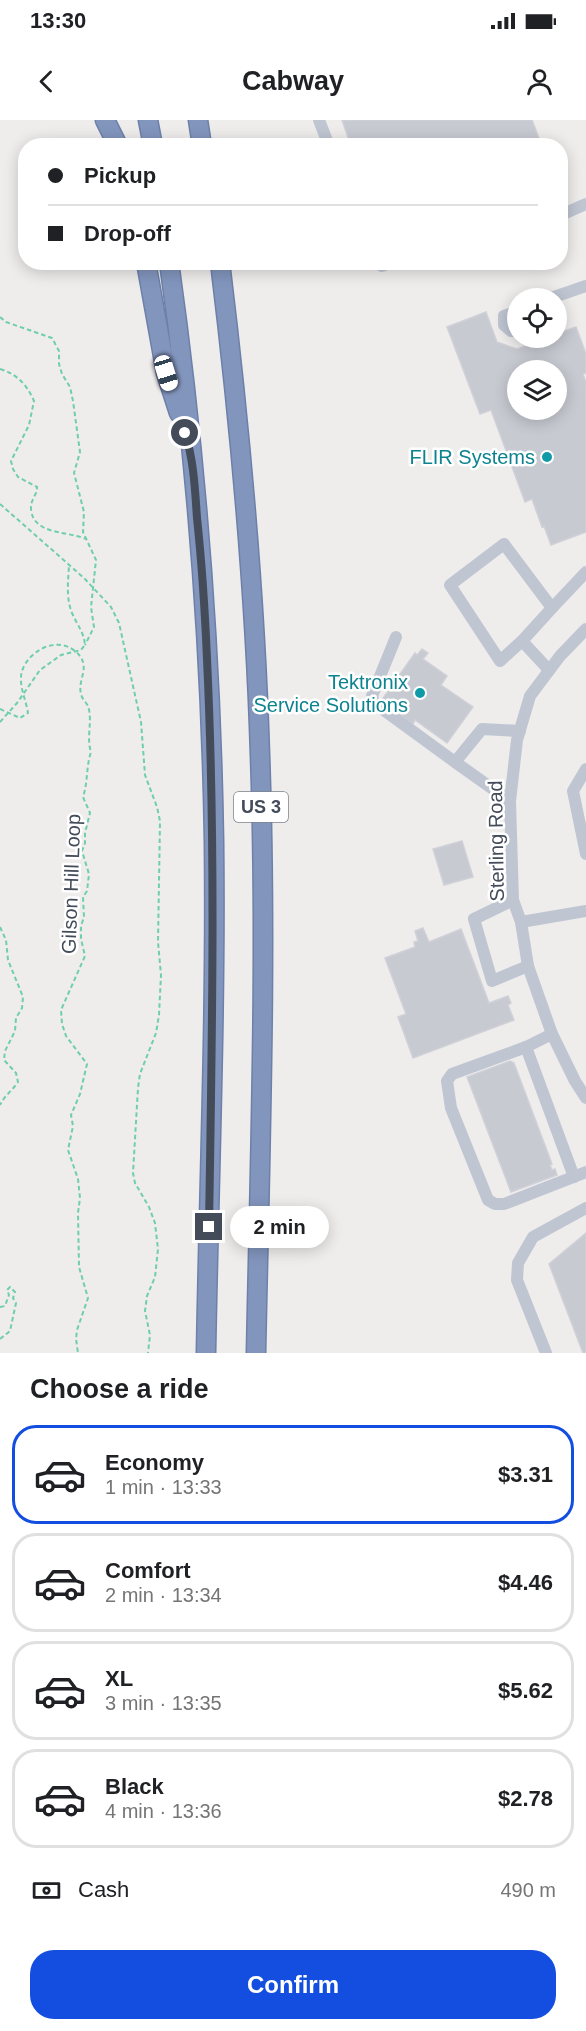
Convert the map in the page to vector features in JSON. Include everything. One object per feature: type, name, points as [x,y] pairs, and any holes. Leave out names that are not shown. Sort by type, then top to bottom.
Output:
[{"type":"highway","points":[[105,120],[114,138]]},
{"type":"highway","points":[[148,120],[151,138]]},
{"type":"highway","points":[[198,120],[201,138]]},
{"type":"highway","points":[[147,270],[166,373],[191,453]]},
{"type":"highway","name":"US 3","points":[[170,270],[191,453],[206,632],[214,843],[206,1353]]},
{"type":"highway","name":"US 3","points":[[220,270],[239,429],[248,531],[260,754],[263,953],[256,1353]]},
{"type":"street","points":[[319,120],[325,138]]},
{"type":"street","points":[[568,211],[586,204]]},
{"type":"street","points":[[567,293],[586,286]]},
{"type":"street","points":[[507,315],[504,316],[504,325],[507,328]]},
{"type":"street","points":[[552,608],[504,544],[450,585],[500,661],[522,641],[586,572]]},
{"type":"street","name":"Sterling Road","points":[[586,628],[560,656],[530,696],[517,740],[510,801],[513,900],[521,922],[528,966],[552,1034],[586,1098]]},
{"type":"street","points":[[396,637],[372,696],[374,703],[510,801]]},
{"type":"street","points":[[522,641],[549,670]]},
{"type":"street","points":[[455,762],[482,729],[520,731]]},
{"type":"street","points":[[586,769],[573,791],[586,854]]},
{"type":"street","points":[[513,900],[474,919],[492,981],[528,966]]},
{"type":"street","points":[[521,922],[586,911]]},
{"type":"street","points":[[552,1034],[526,1047],[452,1074],[447,1081],[452,1108],[488,1200],[495,1204],[504,1204],[586,1172]]},
{"type":"street","points":[[526,1047],[574,1177]]},
{"type":"street","points":[[546,1353],[517,1280],[518,1263],[533,1237],[586,1208]]},
{"type":"path","points":[[0,317],[6,322],[52,338],[60,351],[59,364],[70,387],[76,415],[80,452],[74,473],[84,512],[83,532],[96,560],[92,579],[94,588],[91,607],[94,627],[85,645],[76,652],[61,655],[40,670],[24,694],[0,722]]},
{"type":"path","points":[[0,369],[16,376],[26,386],[34,401],[28,425],[11,461],[18,477],[37,487],[31,511],[35,520],[46,530],[77,535],[86,539]]},
{"type":"path","points":[[0,504],[94,588],[111,607],[119,623],[141,722],[146,775],[158,807],[160,821],[158,942],[161,975],[159,1015],[156,1033],[140,1074],[133,1173],[135,1183],[155,1223],[158,1249],[155,1277],[147,1296],[145,1311],[150,1335],[148,1353]]},
{"type":"path","points":[[69,565],[68,596],[72,614],[84,635],[85,645]]},
{"type":"path","points":[[0,709],[20,718],[28,712],[21,688],[22,672],[29,659],[38,651],[55,645],[67,646],[76,652]]},
{"type":"path","name":"Gilson Hill Loop","points":[[76,652],[82,659],[85,675],[80,683],[81,696],[88,707],[90,725],[88,742],[91,752],[87,765],[88,781],[83,797],[90,813],[82,851],[88,874],[87,891],[83,897],[84,916],[81,926],[85,956],[61,1010],[66,1036],[87,1064],[83,1085],[71,1115],[73,1126],[68,1150],[78,1179],[79,1267],[88,1298],[77,1330],[78,1353]]},
{"type":"path","points":[[0,927],[6,940],[8,960],[23,997],[22,1008],[16,1018],[15,1031],[5,1052],[4,1060],[16,1073],[18,1082],[5,1095],[0,1105]]},
{"type":"path","points":[[0,1307],[5,1306],[9,1295],[7,1290],[10,1287],[15,1292],[16,1303],[10,1331],[0,1340]]},
{"type":"building","points":[[342,120],[532,120],[539,138],[348,138]]},
{"type":"building","name":"FLIR Systems","points":[[486,312],[497,342],[507,346],[507,348],[517,349],[567,348],[567,330],[576,327],[586,354],[586,373],[583,374],[586,382],[586,532],[551,545],[532,499],[525,502],[491,410],[480,414],[447,327]]},
{"type":"building","name":"Tektronix Service Solutions","points":[[422,649],[428,653],[423,659],[447,676],[441,685],[473,707],[447,743],[415,720],[413,724],[381,701],[415,653],[417,655]]},
{"type":"building","points":[[462,841],[473,877],[444,885],[433,849]]},
{"type":"building","points":[[423,928],[429,942],[461,929],[489,1003],[508,996],[511,1003],[508,1005],[514,1020],[413,1058],[398,1017],[406,1014],[385,958],[415,947],[414,942],[418,941],[415,931]]},
{"type":"building","points":[[510,1061],[514,1063],[552,1164],[550,1165],[552,1170],[555,1169],[557,1175],[511,1192],[467,1077]]},
{"type":"building","points":[[586,1233],[586,1353],[583,1353],[549,1264]]},
{"type":"place","name":"FLIR Systems","points":[[547,457]]},
{"type":"place","name":"Tektronix Service Solutions","points":[[420,693]]},
{"type":"route","points":[[185,433],[191,453],[200,543],[212,771],[214,990],[209,1227]]}]
